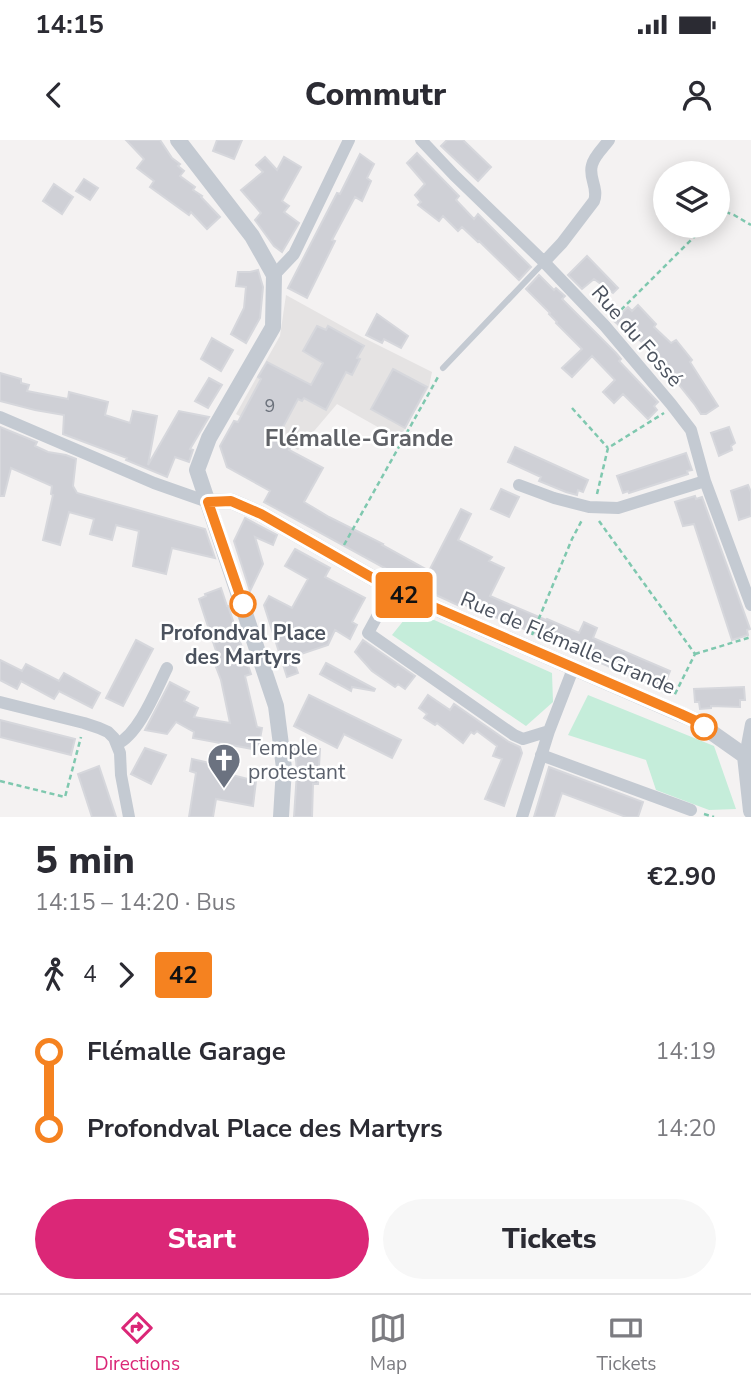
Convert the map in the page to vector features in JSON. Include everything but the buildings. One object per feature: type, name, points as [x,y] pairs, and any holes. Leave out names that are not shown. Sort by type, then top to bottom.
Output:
[{"type":"street","points":[[178,140],[252,236],[274,275],[272,327],[209,438],[197,470],[276,706],[284,768],[281,817]]},
{"type":"street","points":[[274,275],[294,254],[349,140]]},
{"type":"street","name":"Rue du Fossé","points":[[421,140],[544,261],[605,326],[691,430],[705,481],[751,605]]},
{"type":"street","points":[[544,261],[562,243],[594,201],[596,195],[592,164],[609,140]]},
{"type":"street","points":[[0,417],[154,483],[208,502]]},
{"type":"street","points":[[519,485],[554,498],[592,507],[618,508],[705,481]]},
{"type":"street","name":"Rue de Flémalle-Grande","points":[[208,502],[231,501],[261,514],[392,589],[694,720],[748,757]]},
{"type":"street","points":[[392,589],[368,633],[514,735],[523,739],[549,731]]},
{"type":"street","points":[[117,744],[126,740],[133,732],[167,668]]},
{"type":"street","points":[[522,817],[549,731],[573,668]]},
{"type":"street","points":[[0,702],[84,723],[108,732],[114,738],[120,753],[129,817]]},
{"type":"street","points":[[751,724],[748,757],[751,811]]},
{"type":"street","points":[[541,755],[691,810]]},
{"type":"lane","points":[[443,368],[544,261]]},
{"type":"path","points":[[730,214],[751,225]]},
{"type":"path","points":[[605,326],[693,238]]},
{"type":"path","points":[[337,558],[443,368]]},
{"type":"path","points":[[527,648],[572,539],[592,507],[608,448],[674,407]]},
{"type":"path","points":[[572,408],[608,448]]},
{"type":"path","points":[[592,507],[695,654]]},
{"type":"path","points":[[668,708],[695,654],[751,638]]},
{"type":"path","points":[[0,780],[65,797],[84,723]]},
{"type":"shaded area","points":[[286,295],[432,372],[429,387],[399,439],[337,404],[298,450],[236,414],[280,336]]},
{"type":"green space","points":[[412,610],[552,673],[553,702],[526,726],[392,635]]},
{"type":"green space","points":[[588,695],[714,746],[736,809],[709,810],[656,790],[646,760],[568,735]]},
{"type":"bus line","name":"42","points":[[243,604],[208,502],[231,501],[261,514],[392,589],[681,714],[704,727]]},
{"type":"place","name":"Profondval Place des Martyrs","points":[[243,604]]},
{"type":"place","name":"Temple protestant","points":[[224,790]]},
{"type":"district","name":"Flémalle-Grande","points":[[359,438]]}]
